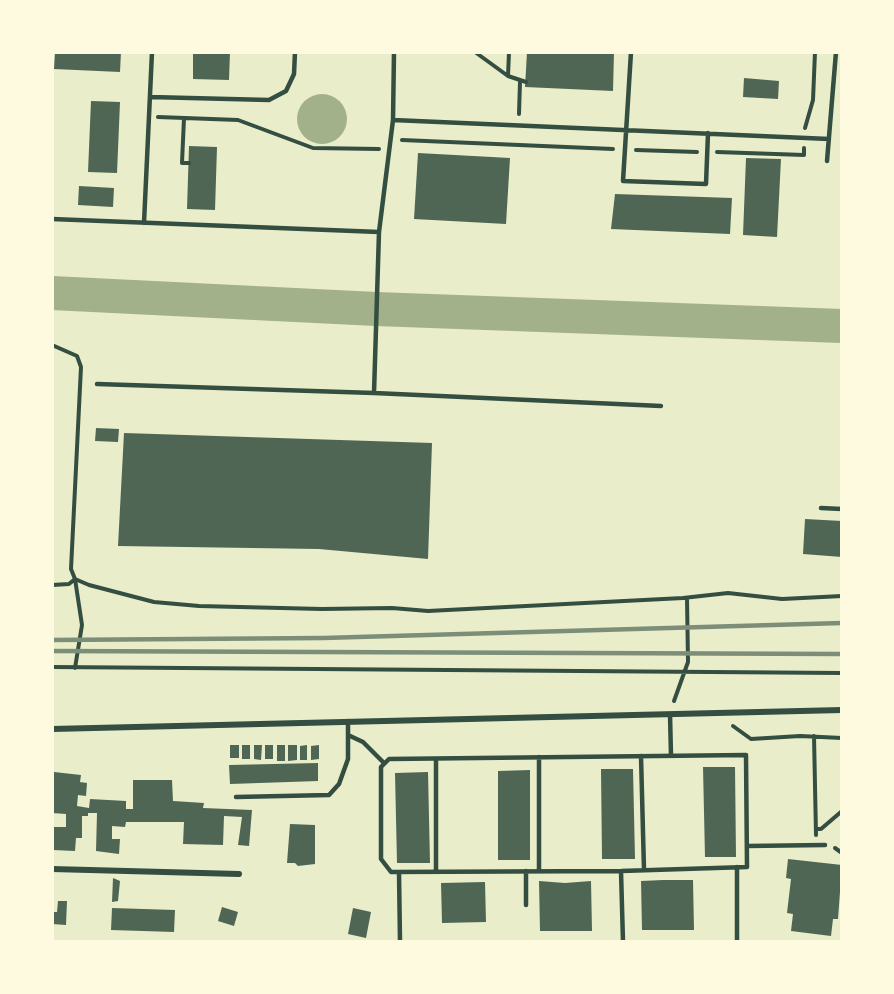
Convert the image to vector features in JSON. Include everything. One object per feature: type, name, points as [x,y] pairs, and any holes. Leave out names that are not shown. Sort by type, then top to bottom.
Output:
[{"type":"street","points":[[52,729],[842,710]]},
{"type":"street","points":[[52,869],[239,874]]},
{"type":"lane","points":[[144,223],[152,52]]},
{"type":"lane","points":[[150,97],[270,100],[286,91],[294,74],[295,52]]},
{"type":"lane","points":[[374,393],[379,232],[393,120],[394,52]]},
{"type":"lane","points":[[631,52],[623,181],[706,184],[708,133]]},
{"type":"lane","points":[[827,161],[836,52]]},
{"type":"lane","points":[[393,120],[829,139]]},
{"type":"lane","points":[[52,219],[379,232]]},
{"type":"lane","points":[[97,384],[374,393],[661,406]]},
{"type":"lane","points":[[821,508],[842,509]]},
{"type":"lane","points":[[670,714],[671,756]]},
{"type":"lane","points":[[236,796],[329,795],[339,784],[348,759],[348,721]]},
{"type":"lane","points":[[348,735],[363,742],[383,762]]},
{"type":"lane","points":[[746,755],[747,867],[621,871],[392,872],[381,859],[381,768],[383,762],[389,759],[671,756],[746,755]]},
{"type":"lane","points":[[641,756],[644,870]]},
{"type":"lane","points":[[539,757],[539,871]]},
{"type":"lane","points":[[436,759],[436,872]]},
{"type":"lane","points":[[747,846],[825,845]]},
{"type":"lane","points":[[737,867],[737,942]]},
{"type":"lane","points":[[621,871],[623,942]]},
{"type":"lane","points":[[399,872],[400,942]]},
{"type":"lane","points":[[526,872],[526,905]]},
{"type":"path","points":[[475,52],[508,76],[520,82],[526,82]]},
{"type":"path","points":[[508,76],[509,52]]},
{"type":"path","points":[[519,126],[520,82]]},
{"type":"path","points":[[149,117],[238,120],[313,148],[389,149]]},
{"type":"path","points":[[184,118],[182,163],[189,163]]},
{"type":"path","points":[[52,345],[77,356],[81,367],[71,569],[75,579],[82,625],[75,668]]},
{"type":"path","points":[[52,585],[69,584],[75,579]]},
{"type":"path","points":[[75,579],[154,602],[242,607],[392,608],[428,611],[687,598],[728,593],[782,599],[842,596]]},
{"type":"path","points":[[670,714],[688,662],[687,598]]},
{"type":"path","points":[[52,667],[842,673]]},
{"type":"path","points":[[723,726],[734,726],[751,739],[814,736],[842,738]]},
{"type":"path","points":[[814,736],[816,845]]},
{"type":"path","points":[[816,829],[820,829],[842,811]]},
{"type":"shaded area","points":[[317,94],[327,94],[340,101],[347,114],[347,124],[340,137],[327,144],[317,144],[308,140],[301,133],[297,124],[297,114],[301,105],[308,98]]},
{"type":"building","points":[[55,52],[121,52],[120,72],[54,69]]},
{"type":"building","points":[[193,52],[230,52],[229,80],[193,79]]},
{"type":"building","points":[[527,52],[614,52],[613,91],[525,87]]},
{"type":"building","points":[[744,78],[779,81],[778,99],[743,97]]},
{"type":"building","points":[[91,101],[120,102],[117,173],[88,172]]},
{"type":"building","points":[[189,146],[217,147],[215,210],[187,209]]},
{"type":"building","points":[[418,153],[510,158],[506,224],[414,219]]},
{"type":"building","points":[[746,158],[781,159],[777,237],[743,235]]},
{"type":"building","points":[[79,186],[114,188],[113,207],[78,205]]},
{"type":"building","points":[[615,194],[732,198],[730,234],[611,229]]},
{"type":"building","points":[[96,428],[119,429],[118,442],[95,441]]},
{"type":"building","points":[[124,433],[432,443],[428,559],[319,549],[118,546]]},
{"type":"building","points":[[805,519],[842,521],[842,557],[803,554]]},
{"type":"building","points":[[230,745],[239,745],[239,758],[230,758]]},
{"type":"building","points":[[242,745],[250,745],[250,759],[242,759]]},
{"type":"building","points":[[254,745],[262,745],[261,760],[254,759]]},
{"type":"building","points":[[265,745],[273,745],[273,759],[265,759]]},
{"type":"building","points":[[277,745],[285,745],[285,761],[277,761]]},
{"type":"building","points":[[288,745],[297,745],[297,760],[288,761]]},
{"type":"building","points":[[307,745],[307,760],[300,760],[300,746]]},
{"type":"building","points":[[319,745],[319,759],[311,760],[311,746]]},
{"type":"building","points":[[318,763],[318,781],[230,784],[229,765]]},
{"type":"building","points":[[703,767],[735,767],[736,857],[705,857]]},
{"type":"building","points":[[601,769],[633,769],[635,859],[602,859]]},
{"type":"building","points":[[530,770],[530,860],[498,860],[498,771]]},
{"type":"building","points":[[54,772],[81,775],[80,782],[87,783],[86,796],[78,795],[77,806],[89,808],[90,799],[126,801],[126,809],[133,809],[133,780],[172,780],[173,801],[204,803],[203,808],[252,810],[249,846],[238,845],[242,817],[224,816],[223,845],[183,844],[184,822],[126,822],[125,827],[112,826],[112,839],[120,839],[119,854],[96,851],[97,813],[88,813],[88,816],[82,816],[82,838],[76,838],[75,851],[53,850],[54,827],[66,827],[66,814],[52,813]]},
{"type":"building","points":[[428,772],[430,863],[397,863],[395,773]]},
{"type":"building","points":[[290,824],[315,825],[315,864],[298,866],[295,863],[287,863]]},
{"type":"building","points":[[788,859],[842,865],[838,919],[833,919],[831,936],[791,931],[793,914],[787,913],[791,879],[786,878]]},
{"type":"building","points":[[113,878],[120,881],[118,901],[112,902]]},
{"type":"building","points":[[693,880],[694,930],[642,930],[641,881]]},
{"type":"building","points":[[539,881],[565,883],[591,881],[592,931],[540,931]]},
{"type":"building","points":[[485,882],[486,922],[442,923],[441,883]]},
{"type":"building","points":[[58,901],[67,901],[66,925],[52,924],[52,912],[57,912]]},
{"type":"building","points":[[222,907],[238,912],[234,926],[218,921]]},
{"type":"building","points":[[112,908],[175,910],[174,932],[111,930]]},
{"type":"building","points":[[353,908],[371,912],[366,938],[348,934]]},
{"type":"waterway","points":[[52,293],[376,309],[842,326]]},
{"type":"railway","points":[[52,640],[323,638],[842,623]]},
{"type":"railway","points":[[52,651],[842,654]]}]
